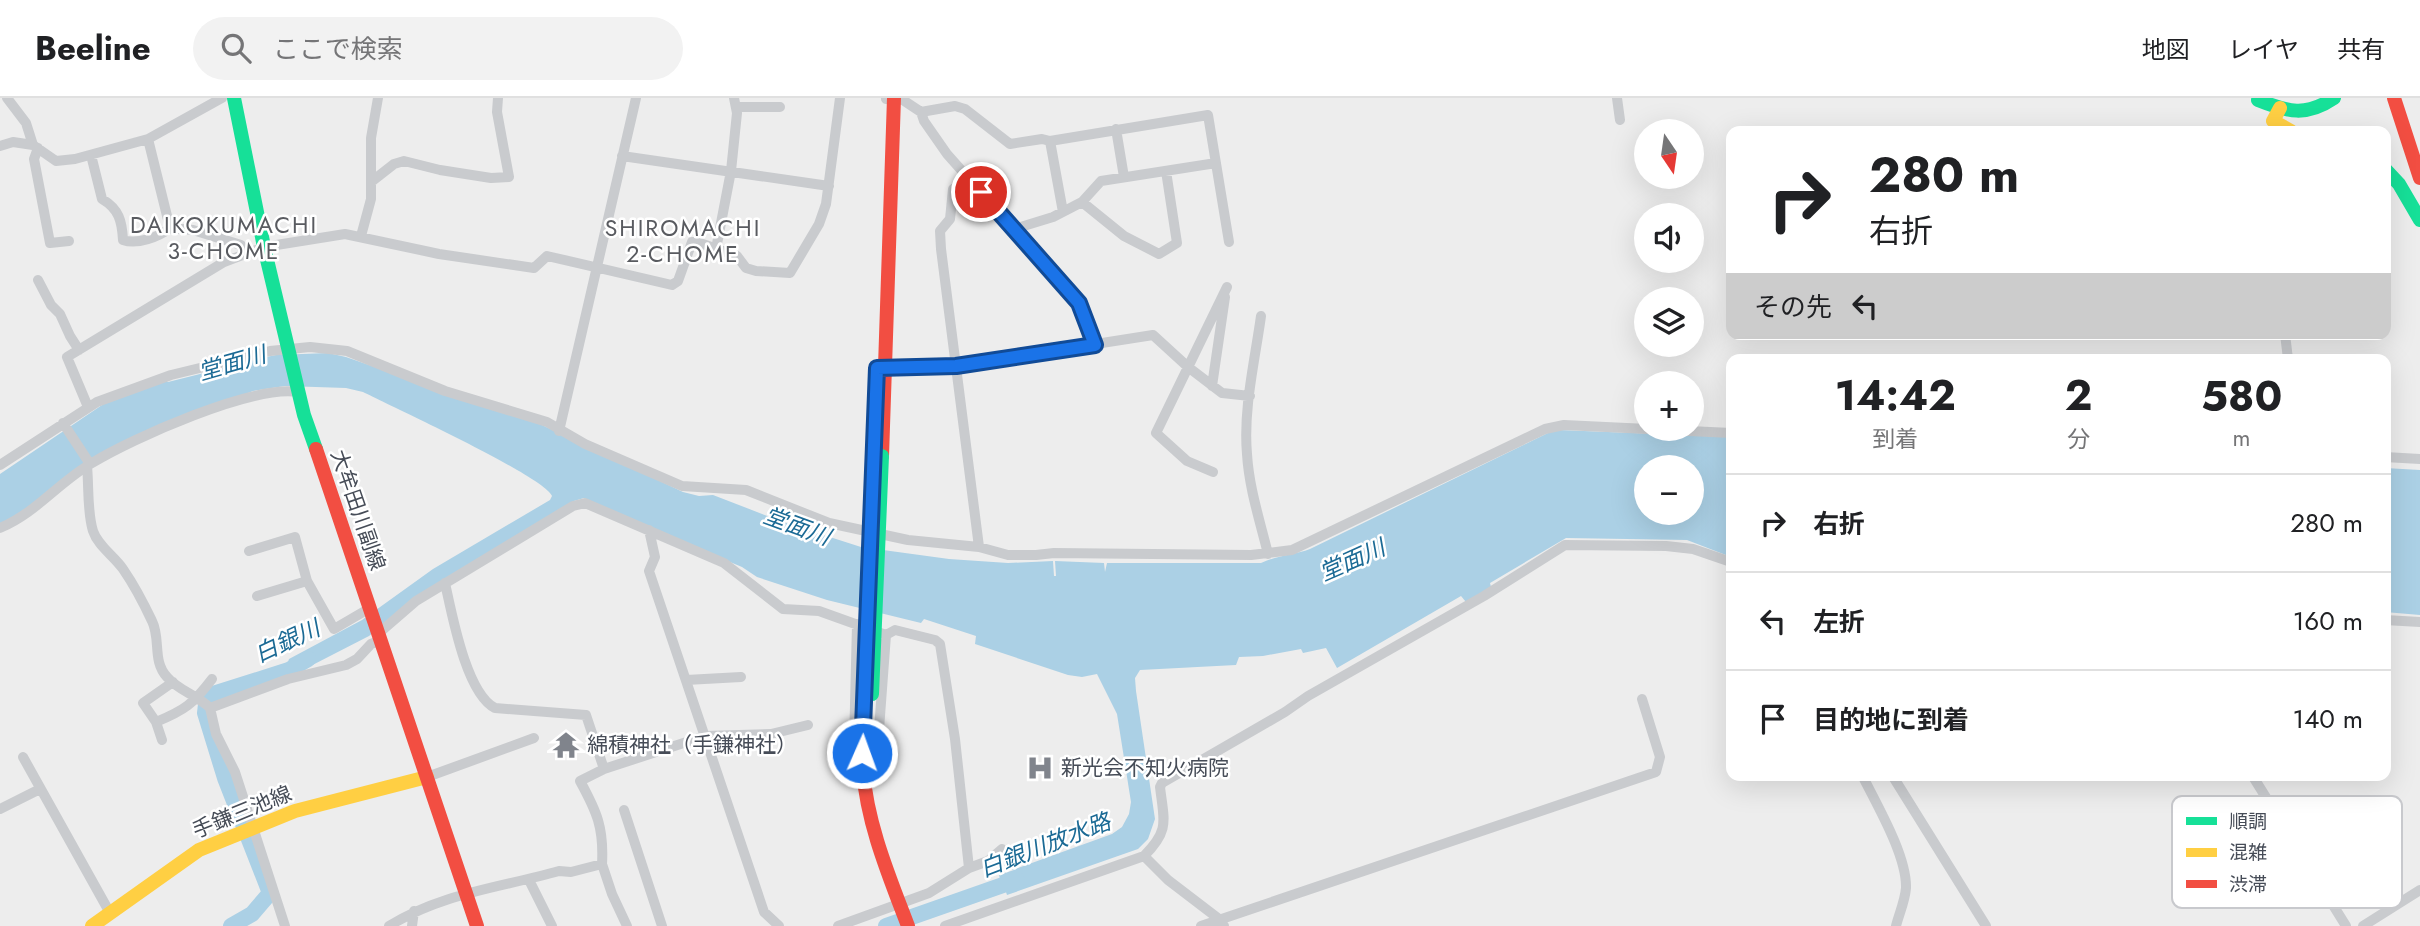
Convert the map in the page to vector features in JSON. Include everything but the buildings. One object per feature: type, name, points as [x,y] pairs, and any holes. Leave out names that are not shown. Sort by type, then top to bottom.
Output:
[{"type":"main road","name":"大牟田川副線","points":[[234,98],[264,247],[297,388],[317,456],[477,926]]},
{"type":"main road","points":[[2258,99],[2274,120],[2315,110],[2334,98]]},
{"type":"main road","points":[[2394,98],[2420,178]]},
{"type":"main road","points":[[2401,98],[2420,166]]},
{"type":"main road","points":[[890,99],[864,779],[873,828],[904,904],[917,926]]},
{"type":"main road","points":[[2391,175],[2420,220]]},
{"type":"main road","name":"手鎌三池線","points":[[92,926],[199,850],[295,811],[427,778]]},
{"type":"main road","points":[[904,904],[908,926]]},
{"type":"street","points":[[0,146],[13,142],[36,147],[56,161],[91,155],[148,139],[222,98]]},
{"type":"street","points":[[361,236],[371,200],[371,138],[378,98]]},
{"type":"street","points":[[371,182],[394,164],[404,161],[491,178],[509,177],[497,112],[498,98]]},
{"type":"street","points":[[559,431],[636,98]]},
{"type":"street","points":[[88,407],[67,357],[195,278],[224,262],[264,247],[345,234],[439,254],[534,268],[547,256],[672,285],[678,281],[692,242],[737,256],[746,268],[790,273],[819,224],[829,186],[840,98]]},
{"type":"street","points":[[1617,98],[1620,120]]},
{"type":"street","points":[[890,99],[903,100],[920,112],[947,154],[1079,303],[1095,345]]},
{"type":"street","points":[[13,100],[36,147],[34,159],[50,243],[69,241]]},
{"type":"street","points":[[716,249],[731,171],[737,113],[735,103],[780,107]]},
{"type":"street","points":[[920,112],[955,106],[965,108],[1010,144],[1042,139],[1050,141],[1208,115],[1229,242]]},
{"type":"street","points":[[1116,129],[1124,177]]},
{"type":"street","points":[[148,139],[170,228]]},
{"type":"street","points":[[1050,141],[1063,212]]},
{"type":"street","points":[[91,155],[102,199],[112,205],[119,214],[123,240],[129,242],[162,236],[170,228],[193,230],[241,245],[244,255]]},
{"type":"street","points":[[622,156],[829,186]]},
{"type":"street","points":[[1014,229],[1063,212],[1082,202],[1101,181],[1216,163]]},
{"type":"street","points":[[1082,202],[1124,236],[1159,254],[1177,243],[1166,171]]},
{"type":"street","points":[[953,189],[950,219],[940,231],[979,547]]},
{"type":"street","points":[[38,280],[79,350]]},
{"type":"street","points":[[1212,386],[1227,287],[1156,433],[1187,461],[1213,472]]},
{"type":"street","points":[[1261,316],[1250,396],[1246,452],[1250,482],[1268,554]]},
{"type":"street","points":[[881,368],[956,366],[1153,335],[1222,393],[1250,396]]},
{"type":"street","points":[[0,465],[97,402],[171,374],[310,347],[346,351],[444,391],[547,422],[559,431],[682,486],[746,489],[830,523],[908,540],[979,547],[1012,555],[1268,554],[1292,550],[1545,429],[1564,425],[1726,433]]},
{"type":"street","points":[[0,528],[50,497],[89,465],[139,438],[217,408],[297,388]]},
{"type":"street","points":[[65,424],[89,465],[93,530],[98,540],[123,568],[154,624],[159,666],[186,693],[198,697],[210,708],[216,734],[235,772],[246,830],[277,894],[285,926]]},
{"type":"street","points":[[2391,457],[2420,459]]},
{"type":"street","points":[[210,708],[288,679],[346,665],[357,659],[416,601],[573,506],[585,503],[724,563],[783,609],[819,611],[886,635],[895,630],[940,644],[955,739],[969,868]]},
{"type":"street","points":[[649,530],[655,557],[649,571],[764,912],[779,926]]},
{"type":"street","points":[[249,551],[295,537],[307,581],[334,629],[370,608]]},
{"type":"street","points":[[944,926],[1144,856],[1158,841],[1164,827],[1160,787],[1162,783],[1285,712],[1307,696],[1484,596],[1565,545],[1666,545],[1693,549],[1726,560]]},
{"type":"street","points":[[257,596],[307,581]]},
{"type":"street","points":[[445,583],[468,671],[488,705],[495,708],[586,715],[604,769]]},
{"type":"street","points":[[2391,620],[2420,622]]},
{"type":"street","points":[[857,624],[855,744],[866,753],[878,743],[886,635]]},
{"type":"street","points":[[686,680],[741,677]]},
{"type":"street","points":[[156,722],[184,710],[212,679]]},
{"type":"street","points":[[162,740],[156,722],[143,703],[173,682]]},
{"type":"street","points":[[1201,926],[1222,922],[1656,772],[1660,757],[1642,699]]},
{"type":"street","points":[[627,926],[602,864],[603,843],[597,812],[580,781],[604,769],[705,736],[771,734],[808,725]]},
{"type":"street","points":[[427,778],[534,738]]},
{"type":"street","points":[[23,757],[110,913]]},
{"type":"street","points":[[1865,781],[1887,825],[1904,874],[1906,892],[1896,926]]},
{"type":"street","points":[[1896,781],[1986,926]]},
{"type":"street","points":[[2256,781],[2265,796]]},
{"type":"street","points":[[0,809],[40,789]]},
{"type":"street","points":[[624,810],[663,926]]},
{"type":"street","points":[[838,926],[929,893],[969,868],[988,861],[1002,849]]},
{"type":"street","points":[[1144,856],[1168,880],[1222,922]]},
{"type":"street","points":[[388,926],[443,899],[602,864]]},
{"type":"street","points":[[529,880],[552,926]]},
{"type":"street","points":[[2402,901],[2420,890]]},
{"type":"street","points":[[2335,908],[2346,926]]},
{"type":"street","points":[[2363,926],[2392,908]]},
{"type":"street","points":[[412,926],[414,911]]},
{"type":"water","name":"堂面川","points":[[328,353],[346,357],[542,425],[683,492],[699,496],[713,495],[783,522],[861,547],[949,559],[1008,563],[1053,561],[1054,576],[1055,561],[1104,563],[1105,572],[1107,563],[1261,563],[1304,551],[1559,430],[1634,433],[1634,441],[1704,441],[1704,436],[1726,437],[1726,555],[1687,540],[1566,538],[1490,583],[1491,587],[1466,602],[1461,596],[1337,668],[1326,648],[1303,653],[1301,649],[1239,657],[1236,665],[1140,670],[1135,678],[1136,691],[1155,819],[1148,839],[1138,849],[1007,895],[1005,889],[999,891],[996,880],[1000,879],[999,875],[1014,870],[1008,866],[1018,868],[1112,834],[1122,827],[1129,814],[1131,802],[1117,714],[1097,674],[1082,677],[1068,675],[975,644],[976,636],[924,619],[921,623],[827,600],[757,577],[742,567],[584,498],[574,501],[387,621],[369,636],[293,673],[289,659],[362,620],[433,569],[550,500],[552,496],[543,487],[497,458],[363,392],[346,388],[285,386],[253,391],[118,446],[27,509],[0,524],[0,474],[105,403],[165,380],[168,382],[276,355]]},
{"type":"water","points":[[2391,468],[2420,470],[2420,615],[2391,613]]},
{"type":"waterway","name":"白銀川","points":[[231,926],[252,914],[270,893],[225,778],[205,713],[207,696],[289,670],[308,659]]},
{"type":"waterway","name":"白銀川放水路","points":[[886,926],[1017,880]]},
{"type":"traffic: fast","points":[[234,98],[264,247],[304,415],[316,449]]},
{"type":"traffic: fast","points":[[2258,100],[2297,111],[2315,108],[2334,98]]},
{"type":"traffic: fast","points":[[2391,175],[2420,220]]},
{"type":"traffic: fast","points":[[872,694],[882,456]]},
{"type":"traffic: slow","points":[[2280,108],[2273,121],[2282,126]]},
{"type":"traffic: slow","points":[[92,926],[199,850],[295,811],[427,777]]},
{"type":"traffic: jam","points":[[882,456],[894,98]]},
{"type":"traffic: jam","points":[[2394,98],[2420,178]]},
{"type":"traffic: jam","points":[[316,449],[477,926]]},
{"type":"traffic: jam","points":[[864,694],[862,761],[865,790],[880,850],[908,926]]},
{"type":"place","name":"綿積神社（手鎌神社）","points":[[566,745]]},
{"type":"place","name":"新光会不知火病院","points":[[1040,768]]},
{"type":"district","name":"DAIKOKUMACHI 3-CHOME","points":[[224,238]]},
{"type":"district","name":"SHIROMACHI 2-CHOME","points":[[683,241]]},
{"type":"route","points":[[862,753],[877,368],[956,366],[1095,345],[1079,303],[981,192]]}]
